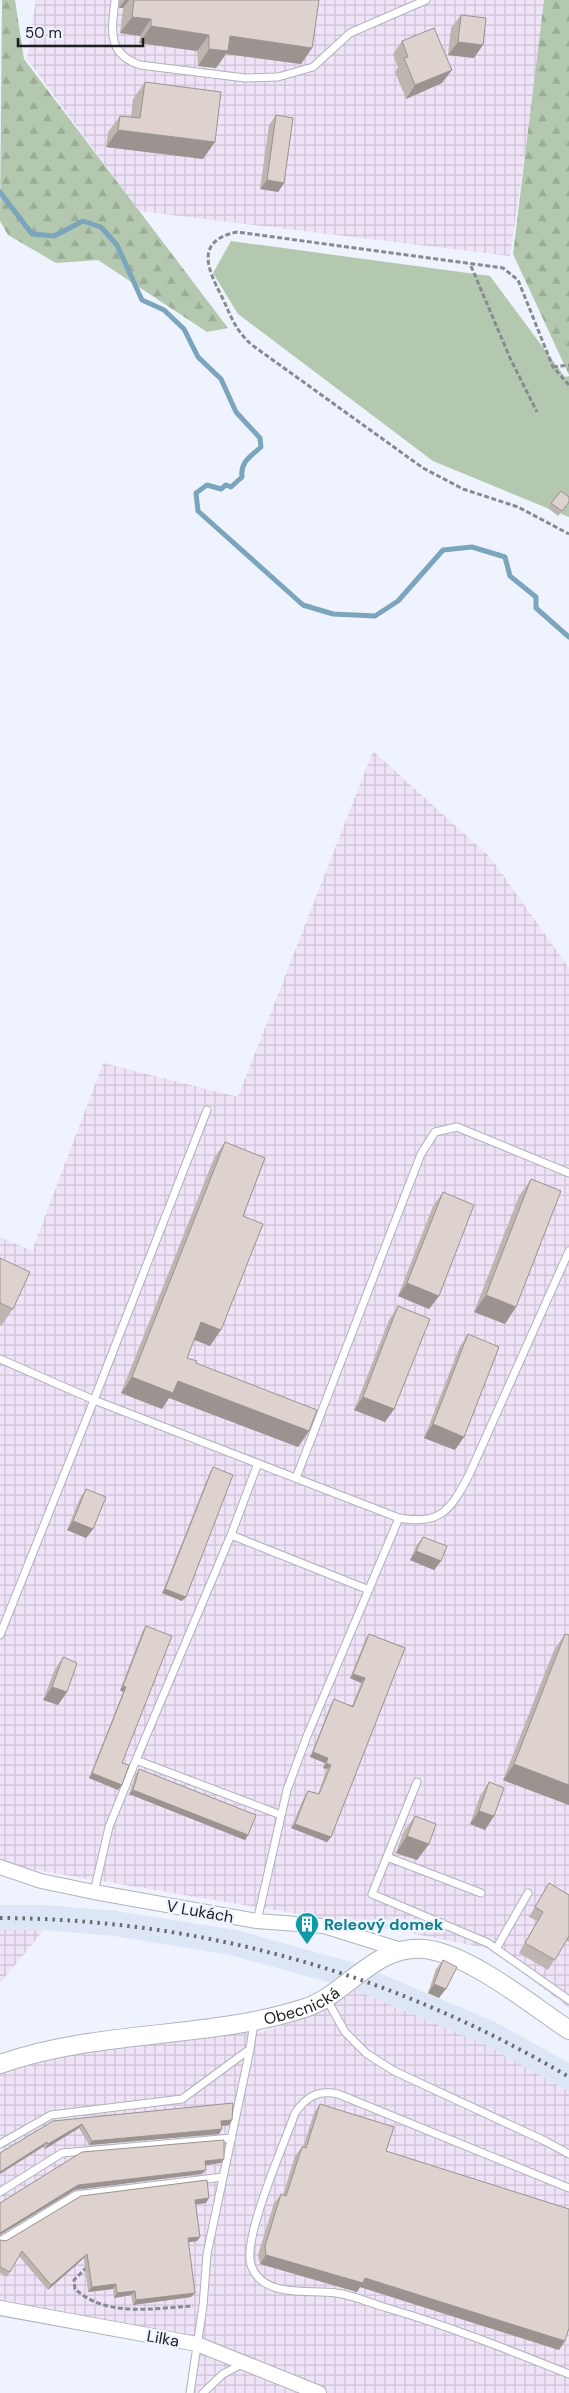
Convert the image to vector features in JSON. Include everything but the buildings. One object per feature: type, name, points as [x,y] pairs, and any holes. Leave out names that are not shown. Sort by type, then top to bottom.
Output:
[{"type":"street","name":"V Lukách","points":[[0,1867],[41,1881],[94,1892],[258,1921],[324,1926],[401,1950]]},
{"type":"street","name":"Obecnická","points":[[0,2064],[25,2055],[85,2042],[213,2028],[254,2021],[308,2008],[326,1998],[354,1976],[401,1950],[424,1949],[447,1954],[476,1968],[569,2030]]},
{"type":"street","name":"Lilka","points":[[0,2308],[196,2344],[319,2393]]},
{"type":"lane","points":[[115,0],[112,38],[116,50],[126,60],[140,65],[244,78],[278,77],[313,67],[350,33],[426,0]]},
{"type":"lane","points":[[0,1635],[207,1110]]},
{"type":"lane","points":[[296,1478],[421,1154],[435,1132],[444,1128],[457,1127],[550,1163],[569,1173]]},
{"type":"lane","points":[[0,1359],[94,1400],[400,1518],[418,1522],[429,1520],[450,1508],[458,1497],[569,1251]]},
{"type":"lane","points":[[94,1892],[109,1827],[231,1535],[258,1463]]},
{"type":"lane","points":[[258,1921],[288,1790],[306,1736],[400,1518]]},
{"type":"lane","points":[[231,1535],[369,1590]]},
{"type":"lane","points":[[136,1760],[282,1815]]},
{"type":"lane","points":[[417,1782],[372,1894],[488,1943],[569,2000]]},
{"type":"lane","points":[[387,1856],[481,1893]]},
{"type":"lane","points":[[496,1949],[528,1893]]},
{"type":"lane","points":[[326,1998],[345,2032],[374,2058],[394,2071],[569,2154]]},
{"type":"lane","points":[[190,2393],[203,2306],[207,2254],[250,2049],[254,2021]]},
{"type":"lane","points":[[0,2144],[51,2115],[182,2099],[250,2049]]},
{"type":"lane","points":[[569,2188],[338,2094],[324,2091],[313,2095],[303,2102],[295,2113],[254,2228],[249,2249],[250,2263],[255,2272],[265,2282],[278,2288],[293,2292],[336,2293],[431,2320],[569,2374]]},
{"type":"lane","points":[[0,2192],[62,2152],[232,2138]]},
{"type":"lane","points":[[0,2241],[76,2195],[223,2177]]},
{"type":"lane","points":[[203,2393],[223,2374],[244,2363]]},
{"type":"path","points":[[569,385],[553,367],[518,280],[503,268],[237,232],[220,236],[212,245],[208,266],[210,276],[238,333],[252,345],[423,468],[462,489],[518,507],[569,534]]},
{"type":"path","points":[[471,265],[510,358],[537,412]]},
{"type":"path","points":[[553,367],[569,365]]},
{"type":"path","points":[[92,2264],[74,2280],[75,2289],[98,2305],[121,2309],[203,2306]]},
{"type":"shaded area","points":[[36,0],[548,0],[510,256],[139,211],[27,59]]},
{"type":"shaded area","points":[[373,751],[490,857],[569,968],[569,2008],[491,1949],[400,1931],[0,1864],[0,1237],[32,1251],[103,1063],[238,1097]]},
{"type":"shaded area","points":[[0,1905],[45,1905],[116,1911],[236,1930],[358,1964],[495,2022],[569,2063],[569,2092],[484,2044],[350,1988],[230,1955],[114,1936],[44,1930],[0,1930]]},
{"type":"shaded area","points":[[0,1930],[44,1930],[0,1983]]},
{"type":"shaded area","points":[[350,1988],[484,2044],[569,2092],[569,2393],[191,2393],[198,2337],[0,2301],[0,2064],[254,2021],[261,2032],[323,2012]]},
{"type":"green space","points":[[2,0],[15,0],[24,59],[228,328],[207,332],[98,260],[56,263],[8,235],[0,221]]},
{"type":"green space","points":[[544,0],[569,0],[569,375],[513,254]]},
{"type":"green space","points":[[231,241],[490,276],[565,377],[569,376],[569,517],[433,461],[238,314],[213,273]]},
{"type":"waterway","points":[[0,192],[32,234],[54,236],[83,221],[101,227],[117,245],[142,300],[164,310],[184,329],[198,357],[221,379],[236,412],[260,438],[261,447],[244,463],[242,477],[231,487],[226,485],[221,489],[207,485],[196,493],[198,511],[303,605],[333,614],[375,616],[398,601],[443,550],[472,547],[505,557],[510,576],[536,597],[536,608],[569,637]]},
{"type":"railway","points":[[0,1918],[75,1921],[150,1929],[223,1942],[295,1959],[366,1982],[435,2009],[503,2041],[569,2077]]},
{"type":"place","name":"Releový domek","points":[[307,1945]]}]
